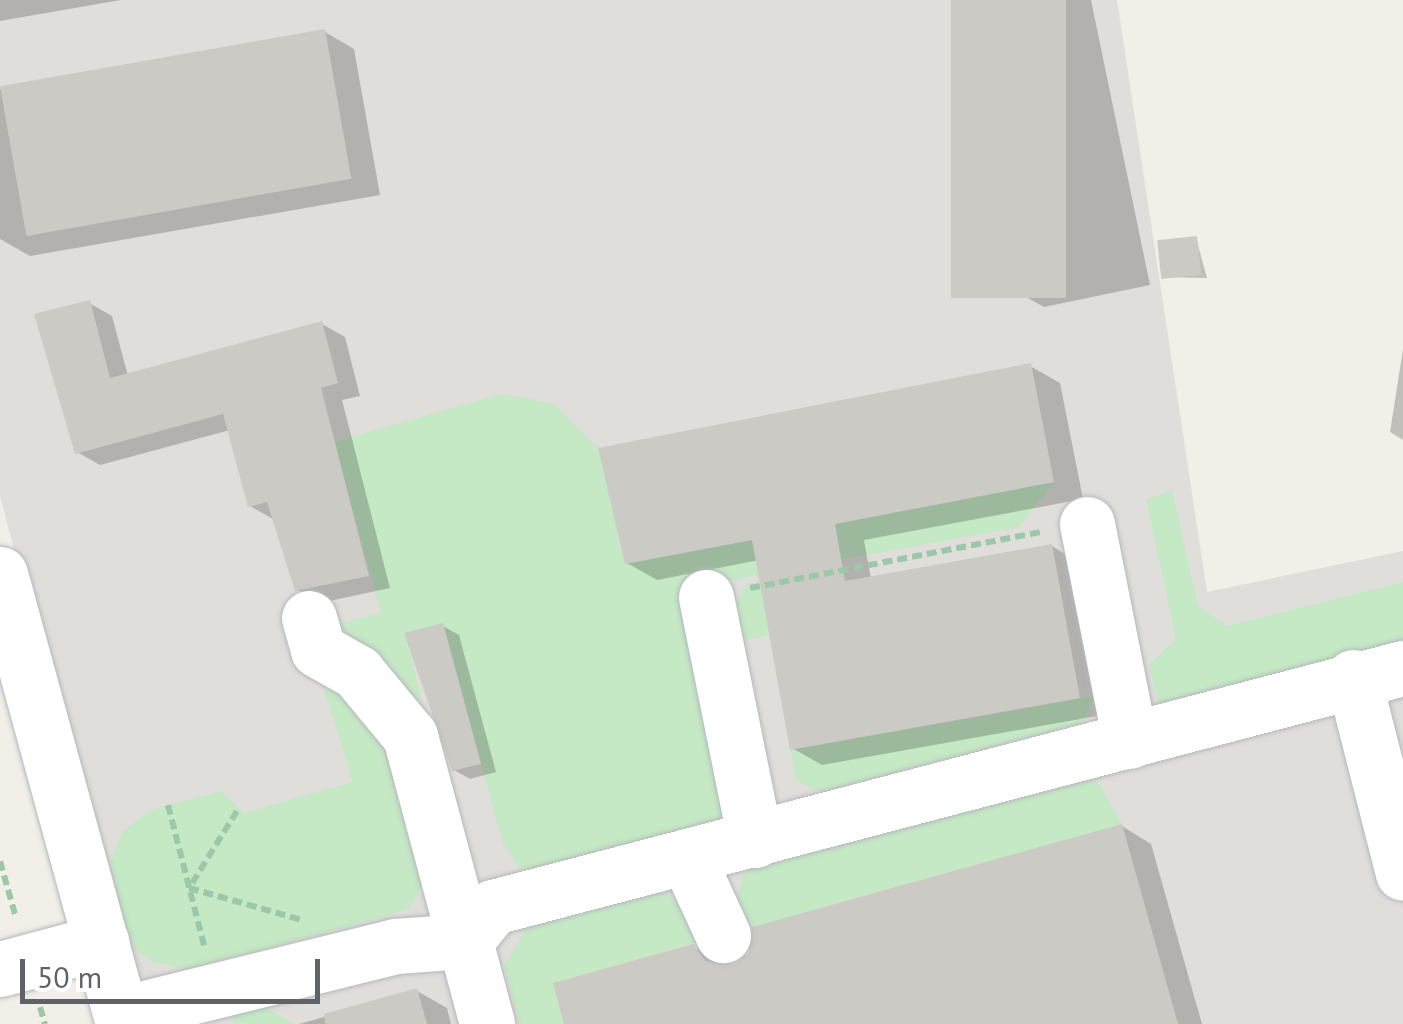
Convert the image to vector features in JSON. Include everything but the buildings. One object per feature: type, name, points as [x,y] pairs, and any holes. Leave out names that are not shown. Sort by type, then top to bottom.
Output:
[{"type":"street","points":[[1088,524],[1130,741]]},
{"type":"street","points":[[0,574],[20,722],[101,942],[122,1019],[216,990],[395,946],[465,941],[493,907],[688,859],[1378,672],[1403,873]]},
{"type":"street","points":[[706,597],[754,840]]},
{"type":"street","points":[[309,618],[318,650],[357,672],[410,736],[487,1024]]},
{"type":"street","points":[[688,859],[724,935]]},
{"type":"street","points":[[0,970],[101,942]]},
{"type":"path","points":[[706,597],[1088,524]]},
{"type":"path","points":[[168,805],[216,990]]},
{"type":"path","points":[[189,888],[237,811]]},
{"type":"path","points":[[189,888],[320,925]]},
{"type":"shaded area","points":[[0,0],[1117,0],[1207,592],[1403,551],[1403,1024],[140,1024],[0,496]]},
{"type":"green space","points":[[501,394],[553,403],[598,448],[625,564],[1054,482],[1019,527],[682,589],[725,828],[548,877],[518,866],[502,841],[443,623],[405,633],[422,701],[402,706],[329,626],[381,613],[334,442]]},
{"type":"green space","points":[[1172,490],[1198,606],[1227,626],[1403,582],[1403,654],[1162,717],[1149,665],[1176,639],[1146,500]]},
{"type":"green space","points":[[781,578],[769,635],[740,642],[726,619],[747,584]]},
{"type":"green space","points":[[316,663],[384,708],[428,877],[409,908],[386,916],[189,969],[150,961],[118,934],[103,884],[122,832],[151,810],[221,791],[244,813],[353,782]]},
{"type":"green space","points":[[1095,696],[1082,723],[819,792],[796,780],[790,750]]},
{"type":"green space","points":[[1064,775],[1097,781],[1122,824],[744,929],[736,903],[743,874],[766,854]]},
{"type":"green space","points":[[651,887],[683,903],[705,940],[553,983],[564,1024],[519,1024],[504,966],[535,914]]},
{"type":"green space","points":[[229,1000],[257,1003],[294,1024],[234,1024]]}]
